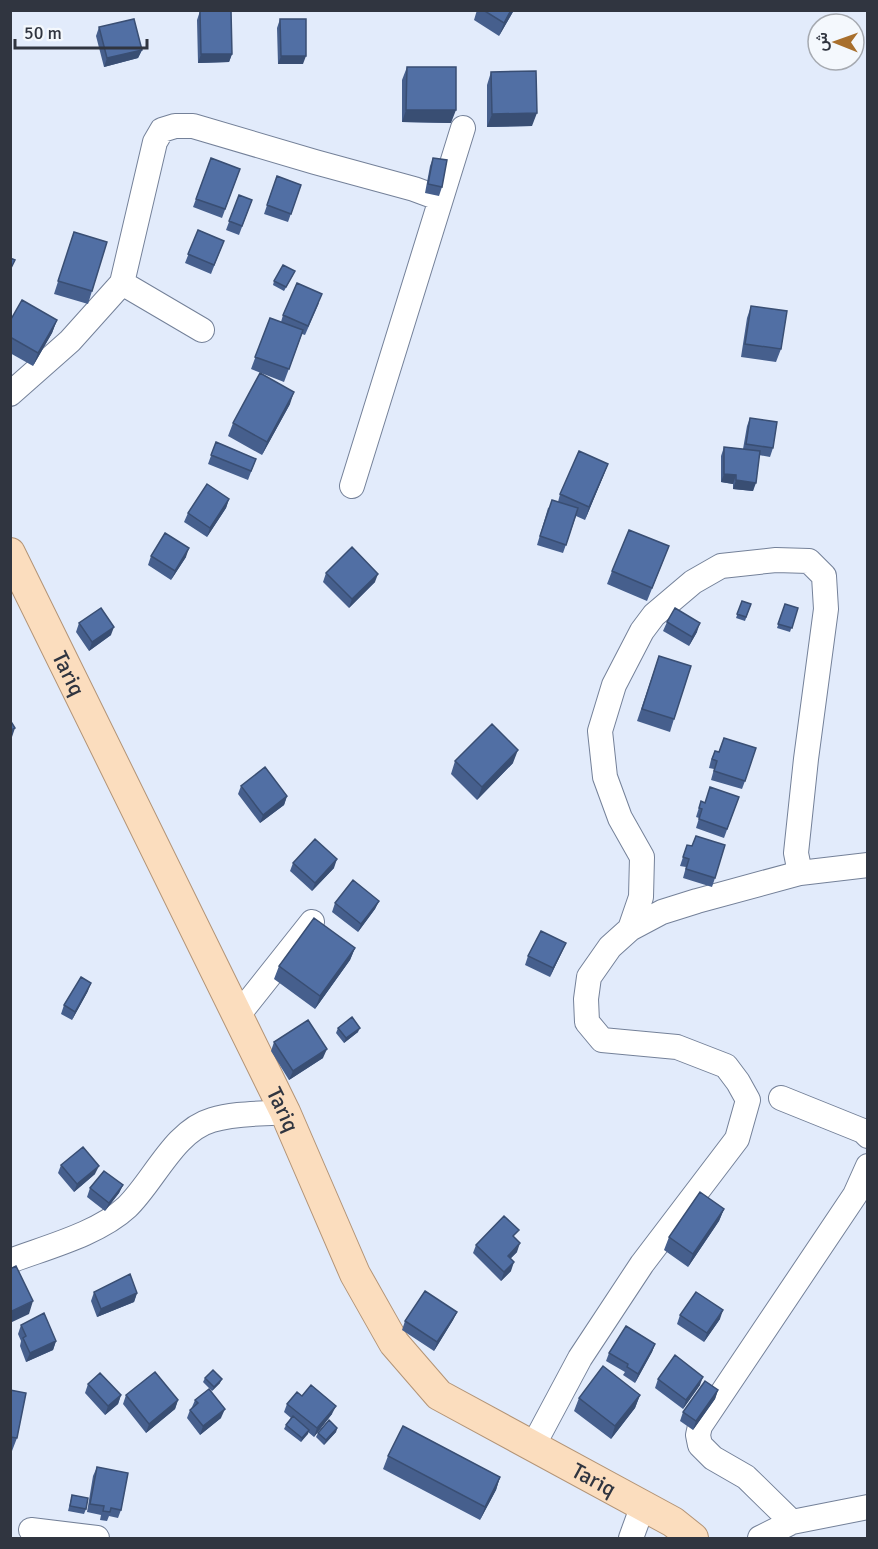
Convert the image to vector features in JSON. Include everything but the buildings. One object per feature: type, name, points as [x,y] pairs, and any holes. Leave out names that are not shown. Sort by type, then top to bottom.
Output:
[{"type":"main road","name":"Tariq","points":[[10,553],[239,1014],[285,1112],[355,1274],[394,1343],[439,1395],[673,1522],[693,1539]]},
{"type":"street","points":[[10,394],[70,341],[122,283],[155,142],[162,130],[175,126],[192,126],[414,189],[441,199]]},
{"type":"street","points":[[352,486],[463,128]]},
{"type":"street","points":[[122,283],[202,330]]},
{"type":"street","points":[[630,929],[641,897],[642,857],[620,818],[605,777],[600,731],[614,685],[642,631],[654,615],[693,582],[721,566],[776,560],[809,561],[824,576],[826,609],[796,853],[801,873]]},
{"type":"street","points":[[533,1446],[580,1358],[636,1274],[737,1139],[748,1100],[726,1066],[677,1047],[602,1040],[588,1022],[586,999],[589,977],[610,948],[630,929],[662,912],[801,873],[867,865]]},
{"type":"street","points":[[239,1014],[313,920]]},
{"type":"street","points":[[781,1098],[863,1131],[867,1136]]},
{"type":"street","points":[[10,1261],[104,1223],[126,1207],[171,1152],[195,1128],[212,1120],[230,1116],[285,1112]]},
{"type":"street","points":[[792,1522],[746,1477],[706,1452],[700,1445],[698,1436],[700,1426],[855,1195],[867,1166]]},
{"type":"street","points":[[631,1539],[643,1506]]},
{"type":"street","points":[[760,1539],[792,1522],[867,1507]]},
{"type":"street","points":[[31,1530],[98,1539]]}]
